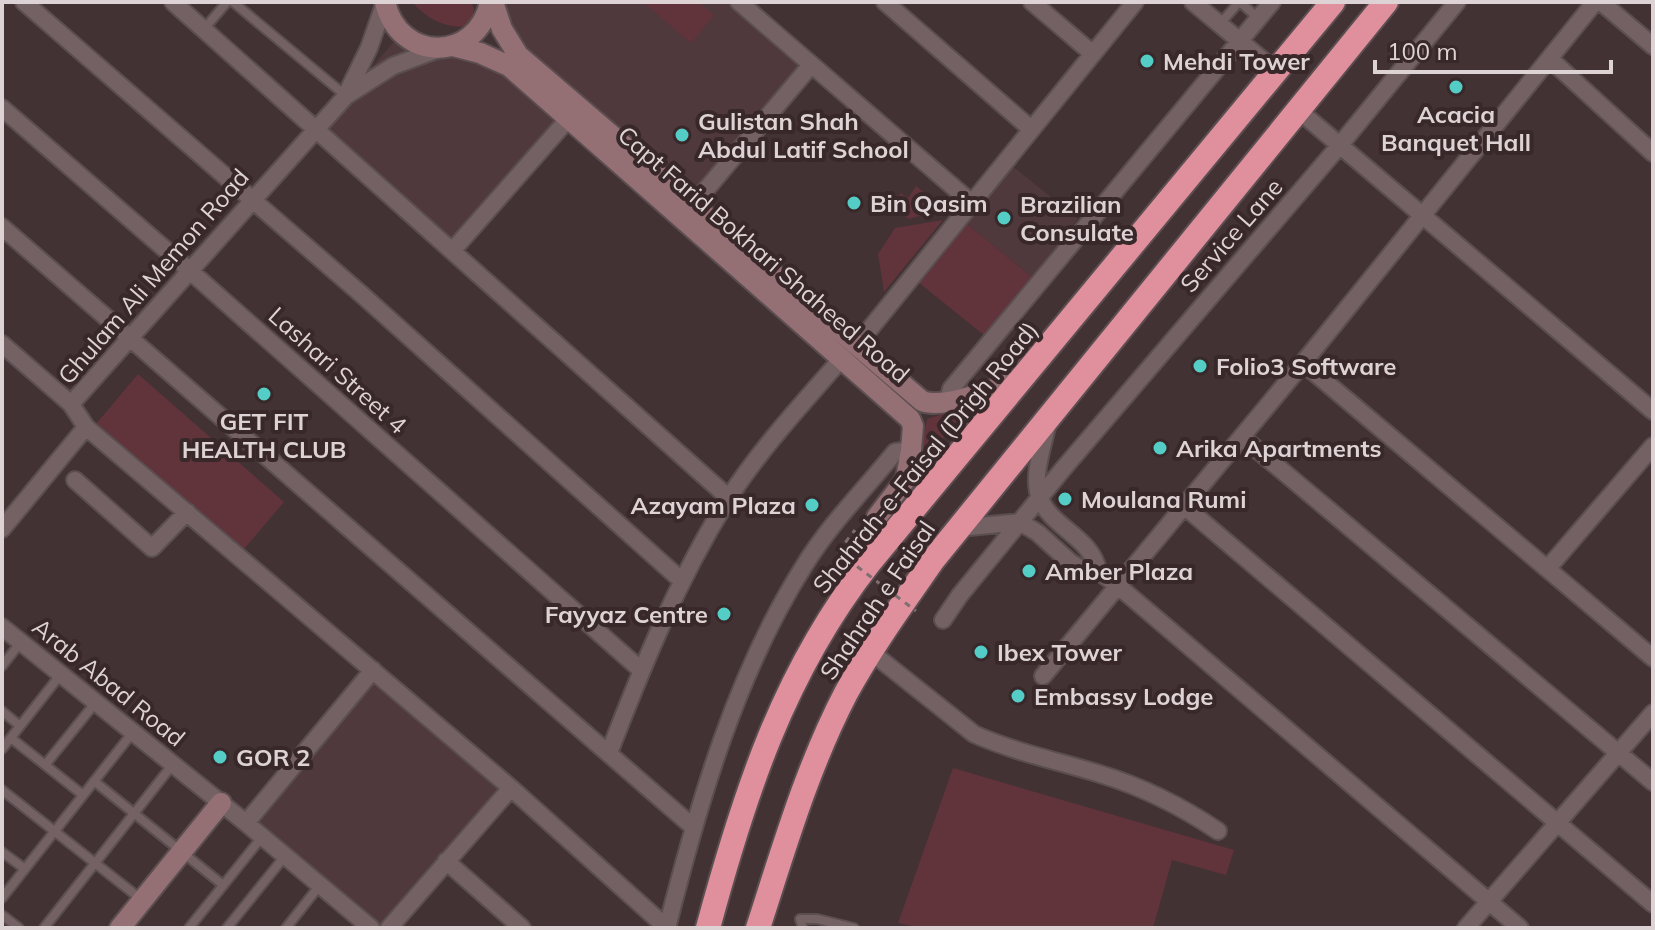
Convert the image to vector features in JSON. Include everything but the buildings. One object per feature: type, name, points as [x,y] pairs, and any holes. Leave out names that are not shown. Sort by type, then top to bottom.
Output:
[{"type":"highway","points":[[1277,72],[1333,2]]},
{"type":"highway","points":[[1050,416],[1386,2]]},
{"type":"highway","name":"Shahrah-e-Faisal (Drigh Road)","points":[[708,928],[756,766],[776,717],[840,604],[869,563],[1277,72]]},
{"type":"highway","name":"Shahrah e Faisal","points":[[758,928],[803,788],[847,693],[933,560],[1050,416]]},
{"type":"highway","points":[[695,928],[725,867]]},
{"type":"street","points":[[24,2],[253,199],[681,580]]},
{"type":"street","points":[[175,2],[729,498]]},
{"type":"street","points":[[346,96],[369,48],[385,2]]},
{"type":"street","name":"Capt Farid Bokhari Shaheed Road","points":[[385,2],[393,24],[401,34],[425,47],[480,53],[509,66],[850,352],[922,401],[934,404],[948,401],[1024,379]]},
{"type":"street","points":[[346,96],[393,66],[468,39],[480,28],[492,2]]},
{"type":"street","name":"Capt Farid Bokhari Shaheed Road","points":[[492,2],[502,29],[518,55],[693,205],[850,352],[910,419],[913,426],[906,479],[877,517],[869,563]]},
{"type":"street","points":[[739,2],[973,204]]},
{"type":"street","points":[[885,2],[1031,129]]},
{"type":"street","points":[[1032,2],[1093,54]]},
{"type":"street","points":[[609,753],[681,580],[729,498],[770,441],[850,352],[1135,2]]},
{"type":"street","points":[[1193,2],[1277,72]]},
{"type":"street","points":[[948,401],[949,393],[960,377],[1272,2]]},
{"type":"street","name":"Service Lane","points":[[943,620],[1020,522],[1340,145],[1457,2]]},
{"type":"street","points":[[1043,676],[1303,363],[1595,2]]},
{"type":"street","points":[[1601,2],[1653,46]]},
{"type":"street","points":[[1551,60],[1653,153]]},
{"type":"street","points":[[693,205],[811,65]]},
{"type":"street","name":"Ghulam Ali Memon Road","points":[[346,96],[71,404],[86,427],[511,788],[667,928]]},
{"type":"street","name":"Lashari Street 4","points":[[2,108],[641,670]]},
{"type":"street","points":[[1297,109],[1653,411]]},
{"type":"street","points":[[452,251],[569,118]]},
{"type":"street","points":[[2,227],[692,826]]},
{"type":"street","points":[[2,344],[71,404]]},
{"type":"street","points":[[1303,363],[1653,658]]},
{"type":"street","points":[[1050,416],[1038,472],[1040,498],[1095,556],[1098,571]]},
{"type":"street","points":[[2,529],[86,427]]},
{"type":"street","points":[[1242,437],[1653,782]]},
{"type":"street","points":[[1548,568],[1653,446]]},
{"type":"street","points":[[667,928],[692,826],[749,672],[791,587],[806,562],[895,452],[911,450]]},
{"type":"street","points":[[75,480],[152,548],[187,512]]},
{"type":"street","points":[[1184,506],[1653,904]]},
{"type":"street","points":[[959,528],[1020,522],[1084,571],[1098,571],[1520,928]]},
{"type":"street","name":"Arab Abad Road","points":[[2,627],[371,928]]},
{"type":"street","points":[[871,652],[974,734],[1149,791],[1218,831]]},
{"type":"street","points":[[246,823],[373,670]]},
{"type":"street","points":[[1466,928],[1653,713]]},
{"type":"street","points":[[389,928],[511,788]]},
{"type":"street","points":[[123,927],[221,803]]},
{"type":"street","points":[[446,861],[522,928]]},
{"type":"lane","points":[[204,29],[230,2],[346,96]]},
{"type":"lane","points":[[1220,25],[1239,2],[1258,18]]},
{"type":"lane","points":[[2,666],[21,642]]},
{"type":"lane","points":[[2,749],[61,674]]},
{"type":"lane","points":[[45,765],[96,702]]},
{"type":"lane","points":[[2,711],[20,726]]},
{"type":"lane","points":[[2,898],[133,732]]},
{"type":"lane","points":[[11,738],[83,795]]},
{"type":"lane","points":[[44,928],[173,764]]},
{"type":"lane","points":[[94,781],[223,885]]},
{"type":"lane","points":[[2,790],[143,900]]},
{"type":"lane","points":[[203,928],[192,924],[262,837]]},
{"type":"lane","points":[[2,852],[25,869]]},
{"type":"lane","points":[[227,928],[285,856]]},
{"type":"lane","points":[[286,928],[320,885]]},
{"type":"lane","points":[[2,915],[19,928]]},
{"type":"lane","points":[[803,928],[800,919],[817,919],[854,928]]},
{"type":"path","points":[[858,527],[838,552],[916,611]]},
{"type":"shaded area","points":[[412,2],[471,2],[474,8],[472,20],[462,27],[440,23]]},
{"type":"shaded area","name":"Gulistan Shah Abdul Latif School","points":[[493,2],[739,2],[811,65],[693,205],[518,55]]},
{"type":"shaded area","points":[[643,2],[698,2],[714,15],[691,43]]},
{"type":"shaded area","points":[[401,34],[480,53],[569,118],[452,251],[316,130]]},
{"type":"shaded area","points":[[1006,161],[1078,219],[1032,277],[961,219]]},
{"type":"shaded area","points":[[916,186],[944,209],[909,219],[892,206],[901,193],[908,198]]},
{"type":"shaded area","points":[[961,219],[1032,277],[985,336],[913,278]]},
{"type":"shaded area","points":[[943,220],[884,292],[878,254],[895,228]]},
{"type":"shaded area","points":[[138,374],[284,502],[244,549],[96,424]]},
{"type":"shaded area","points":[[969,406],[917,471],[927,419]]},
{"type":"shaded area","points":[[373,670],[511,788],[389,928],[371,928],[246,823]]},
{"type":"shaded area","points":[[953,768],[1234,850],[1226,875],[1172,860],[1153,928],[923,928],[898,923]]},
{"type":"place","name":"Mehdi Tower","points":[[1147,61]]},
{"type":"place","name":"Acacia Banquet Hall","points":[[1456,87]]},
{"type":"place","name":"Gulistan Shah Abdul Latif School","points":[[682,135]]},
{"type":"place","name":"Bin Qasim","points":[[854,203]]},
{"type":"place","name":"Brazilian Consulate","points":[[1004,218]]},
{"type":"place","name":"Folio3 Software","points":[[1200,366]]},
{"type":"place","name":"GET FIT HEALTH CLUB","points":[[264,394]]},
{"type":"place","name":"Arika Apartments","points":[[1160,448]]},
{"type":"place","name":"Moulana Rumi","points":[[1065,499]]},
{"type":"place","name":"Azayam Plaza","points":[[812,505]]},
{"type":"place","name":"Amber Plaza","points":[[1029,571]]},
{"type":"place","name":"Fayyaz Centre","points":[[724,614]]},
{"type":"place","name":"Ibex Tower","points":[[981,652]]},
{"type":"place","name":"Embassy Lodge","points":[[1018,696]]},
{"type":"place","name":"GOR 2","points":[[220,757]]}]
